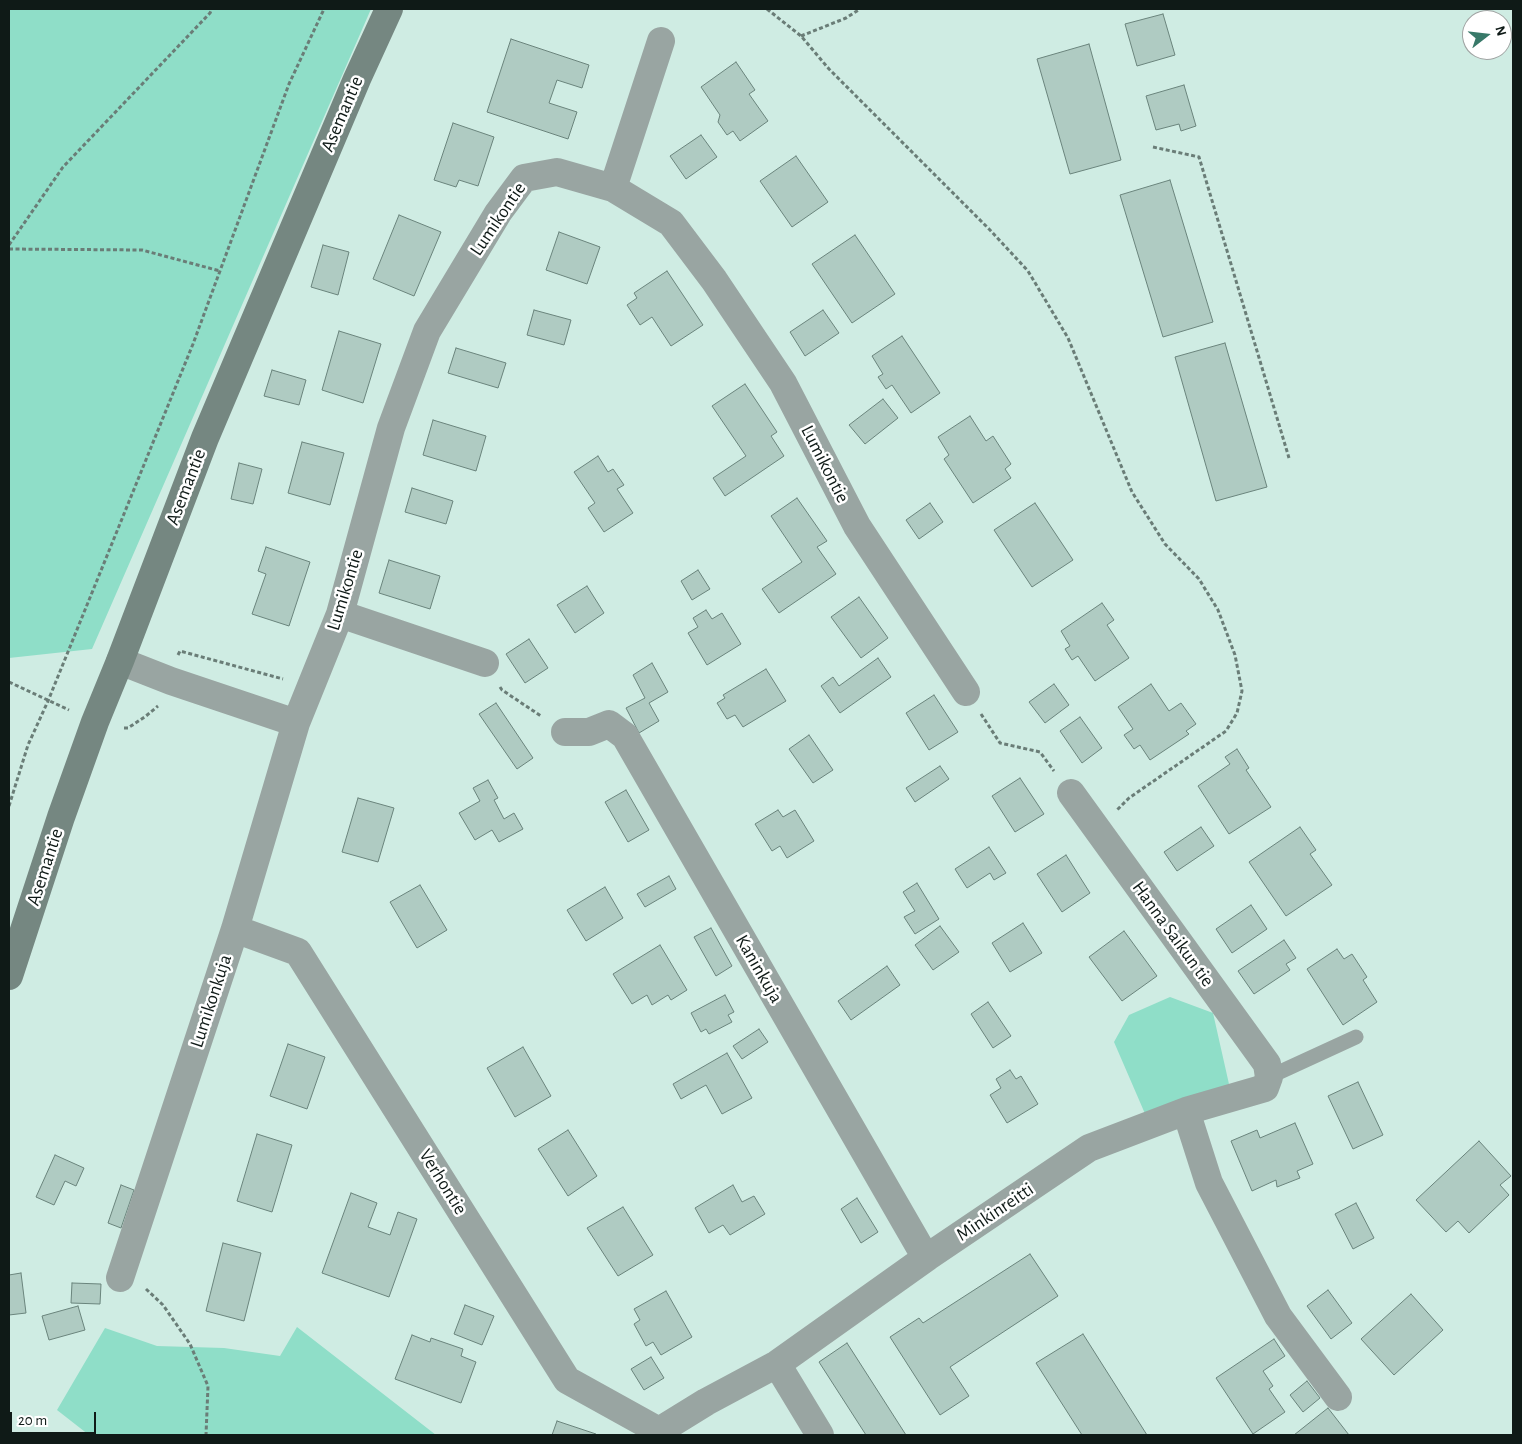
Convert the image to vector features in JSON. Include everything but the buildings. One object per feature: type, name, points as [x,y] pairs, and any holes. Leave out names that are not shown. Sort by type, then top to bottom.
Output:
[{"type":"main road","name":"Asemantie","points":[[9,976],[61,817],[95,722],[205,438],[353,88],[389,9]]},
{"type":"street","points":[[613,188],[661,41]]},
{"type":"street","name":"Lumikontie","points":[[296,723],[340,614],[391,428],[427,331],[498,213],[524,178],[557,172],[613,188],[671,223],[714,280],[783,383],[857,526],[966,692]]},
{"type":"street","points":[[340,614],[485,663]]},
{"type":"street","points":[[120,661],[171,681],[296,723]]},
{"type":"street","name":"Lumikonkuja","points":[[122,1273],[235,929],[296,723]]},
{"type":"street","name":"Kaninkuja","points":[[565,732],[589,732],[609,724],[625,736],[926,1258]]},
{"type":"street","name":"Hanna Saikun tie","points":[[1071,793],[1267,1064],[1269,1077]]},
{"type":"street","name":"Verhontie","points":[[235,929],[298,952],[567,1380],[658,1433]]},
{"type":"street","name":"Minkinreitti","points":[[658,1433],[706,1402],[777,1364],[926,1258],[1089,1148],[1186,1111],[1264,1088],[1269,1077]]},
{"type":"street","points":[[1186,1111],[1210,1183],[1278,1316],[1338,1397]]},
{"type":"street","points":[[777,1364],[820,1435]]},
{"type":"lane","name":"Minkinreitti","points":[[1269,1077],[1356,1037]]},
{"type":"path","points":[[9,245],[63,167],[210,14],[212,9]]},
{"type":"path","points":[[9,806],[28,745],[48,701],[189,353],[289,84],[324,9]]},
{"type":"path","points":[[767,9],[801,36],[829,69],[990,230],[1028,271],[1068,338],[1132,492],[1165,544],[1199,579],[1218,610],[1235,655],[1242,691],[1238,713],[1226,731],[1129,798],[1097,830]]},
{"type":"path","points":[[801,36],[846,18],[860,9]]},
{"type":"path","points":[[1153,147],[1199,157],[1290,458]]},
{"type":"path","points":[[9,249],[142,250],[220,271]]},
{"type":"path","points":[[180,651],[311,687]]},
{"type":"path","points":[[485,663],[502,690],[565,732]]},
{"type":"path","points":[[9,682],[48,701]]},
{"type":"path","points":[[966,692],[1000,743],[1040,752],[1071,793]]},
{"type":"path","points":[[122,1273],[163,1305],[190,1344],[208,1386],[206,1435]]},
{"type":"green space","points":[[9,9],[371,9],[92,649],[9,658]]},
{"type":"green space","points":[[1170,997],[1213,1013],[1231,1093],[1146,1116],[1114,1042],[1129,1015]]},
{"type":"green space","points":[[297,1327],[436,1435],[89,1435],[57,1410],[105,1328],[157,1346],[224,1348],[280,1356]]}]
